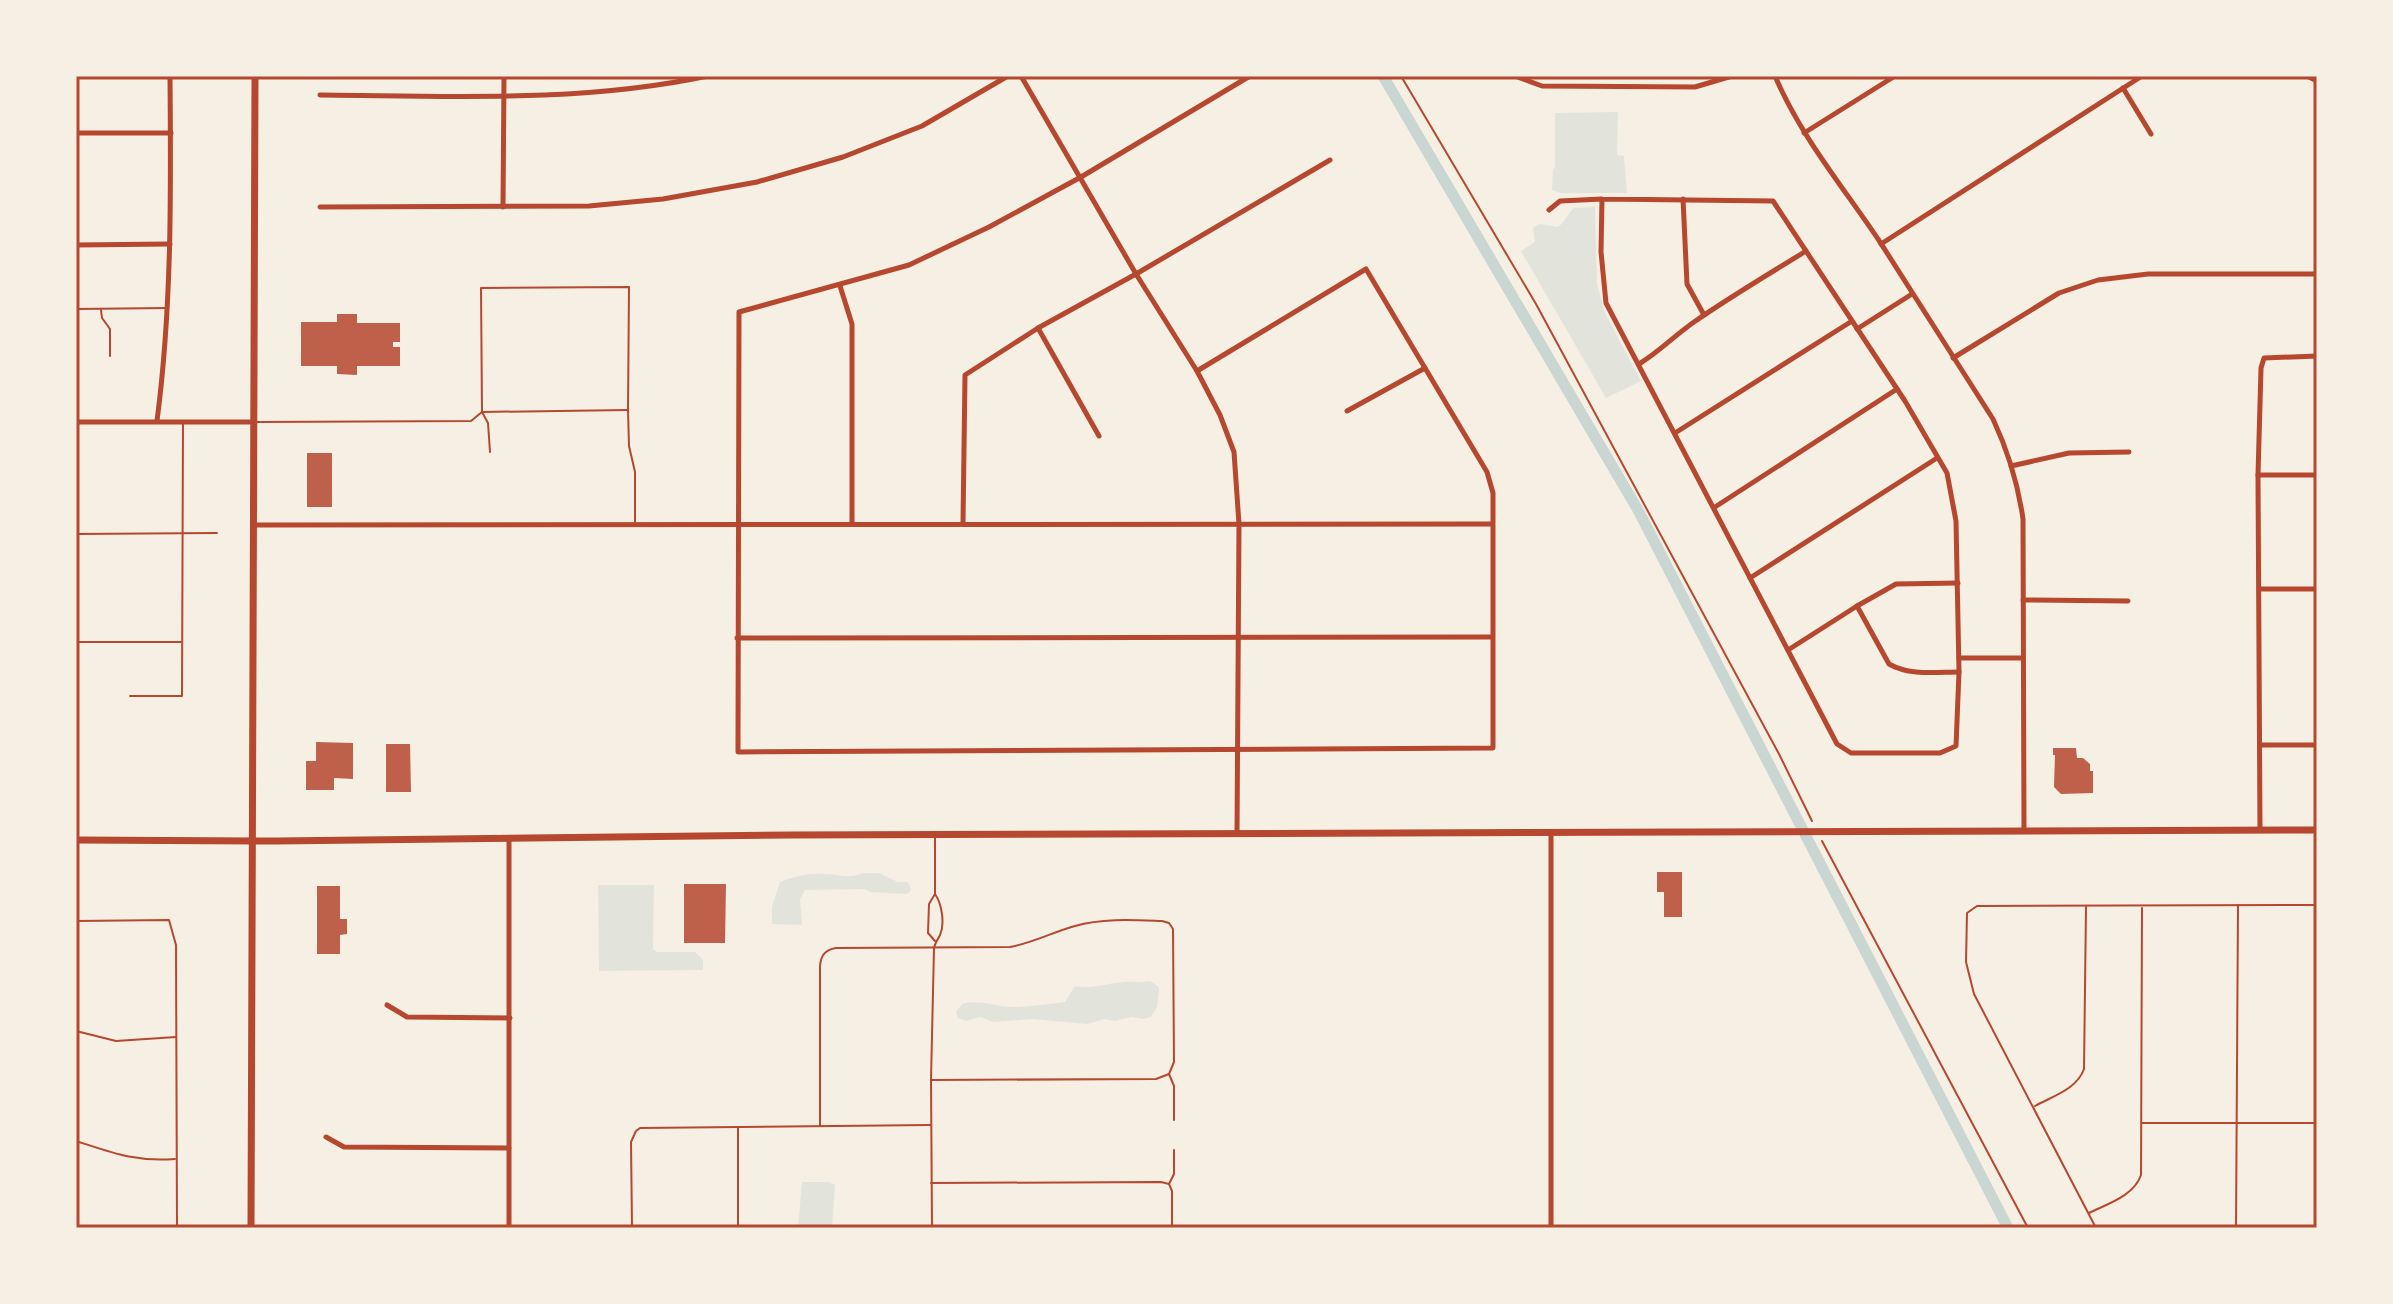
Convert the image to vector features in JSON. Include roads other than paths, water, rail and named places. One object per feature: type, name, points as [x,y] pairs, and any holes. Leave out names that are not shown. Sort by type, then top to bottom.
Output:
[{"type":"main road","points":[[251,1228],[255,76]]},
{"type":"main road","points":[[76,840],[2317,830]]},
{"type":"street","points":[[157,421],[166,355],[168,308],[170,76]]},
{"type":"street","points":[[503,207],[504,76]]},
{"type":"street","points":[[320,95],[600,93],[661,86],[708,76]]},
{"type":"street","points":[[320,207],[589,206],[663,199],[757,182],[843,157],[922,126],[1008,76]]},
{"type":"street","points":[[1021,76],[1136,274],[1197,371],[1220,415],[1234,452],[1239,524],[1237,834]]},
{"type":"street","points":[[1197,371],[1366,269],[1487,472],[1493,493],[1493,748],[738,752],[739,312],[909,265],[989,227],[1081,177],[1250,76]]},
{"type":"street","points":[[1515,76],[1542,86],[1679,87],[1695,87],[1732,76]]},
{"type":"street","points":[[1775,76],[1804,133],[1881,244],[1993,419],[2011,466],[2023,519],[2024,831]]},
{"type":"street","points":[[1804,133],[1895,76]]},
{"type":"street","points":[[1881,244],[2142,76]]},
{"type":"street","points":[[2307,76],[2317,81]]},
{"type":"street","points":[[2123,88],[2151,134]]},
{"type":"street","points":[[76,133],[171,133]]},
{"type":"street","points":[[963,523],[965,375],[1038,328],[1330,160]]},
{"type":"street","points":[[1549,210],[1560,201],[1602,199],[1773,201],[1897,389],[1947,473],[1956,521],[1959,672],[1956,746],[1940,753],[1851,753],[1837,744],[1606,303],[1601,252],[1602,199]]},
{"type":"street","points":[[1683,199],[1687,284],[1704,315]]},
{"type":"street","points":[[76,245],[170,244]]},
{"type":"street","points":[[1639,364],[1659,352],[1704,315],[1806,251]]},
{"type":"street","points":[[1953,358],[2059,293],[2098,280],[2148,274],[2317,274]]},
{"type":"street","points":[[840,286],[852,324],[852,524]]},
{"type":"street","points":[[1857,329],[1912,294]]},
{"type":"street","points":[[1675,433],[1852,321]]},
{"type":"street","points":[[1038,328],[1099,436]]},
{"type":"street","points":[[2260,830],[2258,475],[2261,368],[2264,358],[2317,356]]},
{"type":"street","points":[[1347,411],[1425,368]]},
{"type":"street","points":[[1715,507],[1897,389]]},
{"type":"street","points":[[76,422],[254,422]]},
{"type":"street","points":[[2011,466],[2069,453],[2129,452]]},
{"type":"street","points":[[1750,578],[1937,458]]},
{"type":"street","points":[[2258,475],[2317,475]]},
{"type":"street","points":[[252,525],[1492,524]]},
{"type":"street","points":[[1788,650],[1896,584],[1958,583]]},
{"type":"street","points":[[2259,589],[2317,589]]},
{"type":"street","points":[[2023,600],[2128,601]]},
{"type":"street","points":[[1857,606],[1889,664],[1911,672],[1959,672]]},
{"type":"street","points":[[737,638],[1492,637]]},
{"type":"street","points":[[1959,658],[2023,658]]},
{"type":"street","points":[[2260,745],[2317,745]]},
{"type":"street","points":[[1551,832],[1551,1228]]},
{"type":"street","points":[[509,838],[509,1228]]},
{"type":"street","points":[[387,1005],[407,1017],[510,1018]]},
{"type":"street","points":[[326,1137],[344,1147],[509,1148]]},
{"type":"lane","points":[[490,452],[488,423],[482,412],[481,288],[629,287],[628,410],[629,446],[635,472],[635,525]]},
{"type":"lane","points":[[76,309],[168,308]]},
{"type":"lane","points":[[101,309],[102,318],[110,329],[110,356]]},
{"type":"lane","points":[[254,422],[471,421],[482,412],[628,410]]},
{"type":"lane","points":[[130,696],[182,696],[183,421]]},
{"type":"lane","points":[[76,534],[217,533]]},
{"type":"lane","points":[[76,642],[183,642]]},
{"type":"lane","points":[[935,834],[935,894],[929,904],[928,933],[935,942]]},
{"type":"lane","points":[[932,1228],[934,948],[942,933],[941,903],[935,894]]},
{"type":"lane","points":[[2236,1228],[2238,905]]},
{"type":"lane","points":[[2096,1228],[1971,985],[1966,962],[1965,917],[1969,909],[1977,906],[2317,905]]},
{"type":"lane","points":[[2032,1107],[2073,1086],[2084,1069],[2086,906]]},
{"type":"lane","points":[[2088,1213],[2127,1193],[2137,1184],[2141,1172],[2142,906]]},
{"type":"lane","points":[[76,921],[169,920],[176,945],[177,1228]]},
{"type":"lane","points":[[820,1126],[820,966],[823,953],[836,948],[1010,947],[1076,925],[1099,921],[1158,920],[1169,923],[1173,933],[1174,1062],[1169,1074],[1174,1086],[1174,1120]]},
{"type":"lane","points":[[76,1031],[116,1041],[176,1037]]},
{"type":"lane","points":[[931,1080],[1156,1079],[1169,1074]]},
{"type":"lane","points":[[2141,1123],[2317,1123]]},
{"type":"lane","points":[[632,1228],[631,1142],[636,1131],[647,1126],[931,1125]]},
{"type":"lane","points":[[738,1126],[738,1228]]},
{"type":"lane","points":[[76,1141],[122,1157],[150,1161],[176,1159]]},
{"type":"lane","points":[[1172,1228],[1172,1191],[1169,1184],[1174,1174],[1174,1150]]},
{"type":"lane","points":[[931,1183],[1169,1184]]},
{"type":"waterway","points":[[1383,76],[1638,510],[2008,1228]]}]
